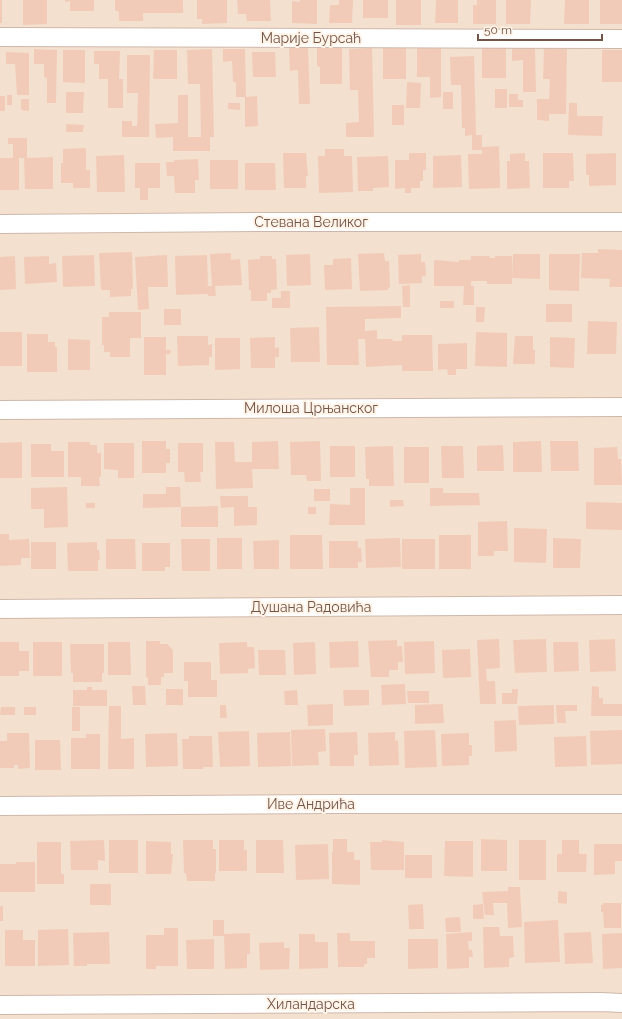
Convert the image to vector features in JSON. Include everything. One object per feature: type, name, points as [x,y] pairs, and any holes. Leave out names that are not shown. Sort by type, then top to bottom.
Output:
[{"type":"street","name":"Марије Бурсаћ","points":[[0,37],[622,39]]},
{"type":"street","name":"Стевана Великог","points":[[0,224],[248,222],[622,222]]},
{"type":"street","name":"Милоша Црњанског","points":[[0,410],[622,407]]},
{"type":"street","name":"Душана Радовића","points":[[0,609],[622,605]]},
{"type":"street","name":"Иве Андрића","points":[[0,806],[622,804]]},
{"type":"street","name":"Хиландарска","points":[[0,1006],[622,1003]]},
{"type":"shaded area","points":[[0,0],[622,0],[622,1019],[0,1019]]},
{"type":"building","points":[[0,0],[2,0],[2,23],[0,23]]},
{"type":"building","points":[[23,0],[47,0],[47,24],[23,25]]},
{"type":"building","points":[[65,0],[94,0],[94,11],[70,11],[70,1],[65,2]]},
{"type":"building","points":[[115,0],[183,0],[183,13],[143,13],[143,21],[119,21],[119,12],[115,10]]},
{"type":"building","points":[[197,0],[227,0],[227,23],[202,24],[202,19],[197,19]]},
{"type":"building","points":[[237,0],[270,0],[271,21],[247,21],[246,14],[238,14]]},
{"type":"building","points":[[300,0],[317,0],[317,24],[292,23],[292,1],[300,2]]},
{"type":"building","points":[[339,0],[353,0],[352,23],[329,23],[330,5],[339,5]]},
{"type":"building","points":[[363,0],[388,0],[388,18],[363,18]]},
{"type":"building","points":[[396,0],[421,0],[421,25],[396,25]]},
{"type":"building","points":[[436,0],[458,0],[458,23],[435,23]]},
{"type":"building","points":[[477,0],[496,0],[496,24],[473,24],[473,5],[477,5]]},
{"type":"building","points":[[506,0],[531,0],[530,24],[506,24]]},
{"type":"building","points":[[565,0],[589,0],[589,24],[564,24]]},
{"type":"building","points":[[600,0],[622,0],[622,24],[600,24]]},
{"type":"building","points":[[308,47],[310,104],[299,104],[298,70],[290,71],[289,48]]},
{"type":"building","points":[[317,48],[342,48],[342,84],[320,84],[320,67],[317,66]]},
{"type":"building","points":[[372,48],[374,137],[346,137],[346,123],[359,122],[358,90],[350,90],[349,49]]},
{"type":"building","points":[[383,48],[406,48],[406,79],[383,79]]},
{"type":"building","points":[[417,48],[441,48],[441,97],[430,98],[430,77],[417,77]]},
{"type":"building","points":[[482,48],[506,48],[506,78],[482,78]]},
{"type":"building","points":[[512,48],[535,48],[536,92],[523,92],[523,60],[512,61]]},
{"type":"building","points":[[544,48],[567,49],[566,114],[549,114],[549,121],[537,120],[537,99],[549,99],[550,79],[543,79]]},
{"type":"building","points":[[34,49],[57,50],[56,103],[47,103],[47,78],[44,77],[44,64],[34,64]]},
{"type":"building","points":[[212,49],[214,137],[210,137],[210,151],[173,151],[173,137],[156,138],[155,124],[178,123],[178,95],[188,95],[188,137],[201,137],[200,84],[188,84],[187,50]]},
{"type":"building","points":[[223,49],[245,49],[246,97],[257,96],[258,126],[245,127],[245,97],[236,97],[236,82],[233,82],[232,61],[223,62]]},
{"type":"building","points":[[63,50],[85,50],[85,83],[63,82]]},
{"type":"building","points":[[154,50],[177,50],[177,79],[153,79]]},
{"type":"building","points":[[602,50],[622,50],[622,82],[602,82]]},
{"type":"building","points":[[94,51],[120,51],[119,79],[123,79],[123,108],[108,108],[108,79],[99,79],[99,64],[94,64]]},
{"type":"building","points":[[6,52],[29,53],[29,95],[17,95],[15,64],[6,64]]},
{"type":"building","points":[[252,52],[275,52],[276,77],[253,77]]},
{"type":"building","points":[[127,55],[150,55],[149,137],[122,137],[122,121],[132,121],[132,126],[137,126],[138,93],[127,93]]},
{"type":"building","points":[[474,56],[476,135],[482,135],[482,147],[499,146],[500,188],[469,189],[468,154],[482,154],[482,150],[472,150],[472,135],[465,136],[465,128],[462,128],[461,85],[451,85],[450,57]]},
{"type":"building","points":[[407,82],[421,83],[420,108],[406,108]]},
{"type":"building","points":[[495,89],[507,89],[507,108],[495,108]]},
{"type":"building","points":[[66,92],[84,92],[83,113],[66,113]]},
{"type":"building","points":[[443,92],[453,92],[453,109],[443,109]]},
{"type":"building","points":[[509,94],[518,94],[518,100],[523,100],[523,107],[509,107]]},
{"type":"building","points":[[7,95],[12,95],[12,105],[7,105]]},
{"type":"building","points":[[0,96],[5,96],[5,111],[0,111]]},
{"type":"building","points":[[21,99],[29,99],[29,111],[21,110]]},
{"type":"building","points":[[228,103],[240,103],[240,110],[228,109]]},
{"type":"building","points":[[569,103],[577,103],[577,116],[603,116],[602,136],[568,135]]},
{"type":"building","points":[[392,105],[404,105],[404,125],[392,125]]},
{"type":"building","points":[[66,124],[84,125],[83,132],[66,132]]},
{"type":"building","points":[[8,138],[27,138],[27,158],[53,157],[53,189],[25,189],[24,158],[19,158],[19,190],[0,190],[0,158],[13,158],[13,144],[8,144]]},
{"type":"building","points":[[86,148],[86,170],[90,170],[90,188],[73,188],[73,183],[61,183],[63,149]]},
{"type":"building","points":[[325,149],[344,149],[344,156],[352,156],[353,192],[319,193],[318,156],[325,156]]},
{"type":"building","points":[[283,153],[306,153],[308,176],[306,176],[306,188],[284,188]]},
{"type":"building","points":[[409,153],[426,153],[426,170],[423,170],[423,181],[420,181],[420,188],[411,188],[411,193],[405,193],[405,188],[395,189],[395,160],[409,160]]},
{"type":"building","points":[[525,153],[525,161],[529,161],[530,188],[507,189],[507,161],[510,161],[510,154]]},
{"type":"building","points":[[543,153],[573,153],[574,181],[569,181],[569,188],[543,188]]},
{"type":"building","points":[[616,153],[616,185],[589,186],[589,175],[586,175],[586,154]]},
{"type":"building","points":[[124,155],[125,192],[97,192],[96,156]]},
{"type":"building","points":[[461,155],[462,187],[433,188],[433,156]]},
{"type":"building","points":[[388,156],[389,187],[373,188],[373,191],[358,191],[357,157]]},
{"type":"building","points":[[198,159],[199,180],[195,180],[195,193],[175,193],[174,176],[167,176],[166,162],[174,162],[174,160]]},
{"type":"building","points":[[210,160],[238,160],[238,189],[210,189]]},
{"type":"building","points":[[135,163],[160,163],[160,188],[148,188],[148,200],[140,200],[140,188],[135,188]]},
{"type":"building","points":[[245,163],[275,163],[276,190],[245,190]]},
{"type":"building","points":[[598,249],[622,250],[622,287],[609,287],[610,279],[581,278],[582,253],[598,253]]},
{"type":"building","points":[[132,252],[133,289],[131,289],[131,296],[110,297],[110,290],[101,290],[99,253]]},
{"type":"building","points":[[231,253],[231,260],[240,259],[242,285],[215,286],[216,296],[208,296],[208,294],[176,295],[175,256],[207,255],[208,286],[212,286],[210,254]]},
{"type":"building","points":[[384,253],[385,261],[389,261],[390,287],[388,290],[360,291],[358,254]]},
{"type":"building","points":[[310,254],[311,285],[287,286],[286,255]]},
{"type":"building","points":[[421,254],[421,262],[425,262],[426,276],[422,276],[422,283],[399,284],[398,255]]},
{"type":"building","points":[[513,254],[540,254],[540,279],[512,278]]},
{"type":"building","points":[[549,254],[580,254],[579,291],[549,290]]},
{"type":"building","points":[[94,255],[95,286],[63,287],[62,256]]},
{"type":"building","points":[[167,255],[168,287],[148,287],[149,309],[138,310],[135,257]]},
{"type":"building","points":[[15,256],[16,289],[0,290],[0,257]]},
{"type":"building","points":[[49,256],[49,264],[56,263],[57,282],[25,284],[24,257]]},
{"type":"building","points":[[260,256],[272,256],[272,259],[276,259],[277,289],[271,290],[271,293],[267,293],[267,301],[251,301],[248,260],[260,259]]},
{"type":"building","points":[[471,256],[490,256],[489,258],[495,258],[495,256],[512,256],[512,284],[487,284],[487,281],[471,281],[471,286],[474,286],[474,305],[463,305],[464,286],[434,286],[434,260],[459,262],[459,260],[471,260]]},
{"type":"building","points":[[351,258],[352,289],[325,290],[324,265],[333,265],[333,259]]},
{"type":"building","points":[[410,285],[410,307],[403,307],[402,286]]},
{"type":"building","points":[[281,291],[290,291],[290,308],[272,308],[272,298],[281,298]]},
{"type":"building","points":[[440,301],[454,301],[454,308],[440,308]]},
{"type":"building","points":[[546,304],[572,304],[572,322],[546,322]]},
{"type":"building","points":[[401,306],[401,318],[365,319],[365,331],[377,330],[377,339],[392,339],[393,341],[402,341],[402,335],[432,335],[433,371],[402,371],[402,365],[366,367],[365,339],[358,339],[359,365],[327,365],[326,307]]},
{"type":"building","points":[[476,307],[485,307],[484,322],[476,322]]},
{"type":"building","points":[[164,309],[181,309],[181,325],[164,325]]},
{"type":"building","points":[[109,312],[141,312],[141,338],[130,338],[130,357],[110,357],[110,352],[104,352],[104,345],[102,345],[102,317],[109,317]]},
{"type":"building","points":[[588,321],[617,322],[616,354],[587,354]]},
{"type":"building","points":[[319,327],[320,362],[291,362],[290,328]]},
{"type":"building","points":[[0,332],[22,332],[22,366],[0,366]]},
{"type":"building","points":[[476,332],[507,333],[507,367],[475,366]]},
{"type":"building","points":[[27,334],[48,334],[48,342],[55,342],[55,347],[57,347],[57,372],[27,372]]},
{"type":"building","points":[[177,336],[208,336],[208,345],[212,344],[212,357],[209,357],[209,365],[178,366]]},
{"type":"building","points":[[515,336],[533,336],[535,364],[513,364]]},
{"type":"building","points":[[144,337],[166,337],[166,350],[171,350],[170,354],[166,354],[166,375],[144,375]]},
{"type":"building","points":[[275,337],[275,348],[279,347],[279,357],[275,357],[275,368],[251,368],[250,338]]},
{"type":"building","points":[[550,337],[575,338],[574,368],[550,367]]},
{"type":"building","points":[[215,338],[240,338],[240,369],[215,370]]},
{"type":"building","points":[[68,339],[90,340],[90,370],[68,370]]},
{"type":"building","points":[[467,343],[467,369],[456,369],[456,375],[448,375],[447,369],[438,370],[438,344]]},
{"type":"building","points":[[142,441],[166,441],[166,449],[170,449],[170,463],[166,463],[166,473],[142,473]]},
{"type":"building","points":[[278,441],[279,469],[252,469],[253,488],[216,489],[215,442],[234,442],[235,462],[252,462],[252,442]]},
{"type":"building","points":[[320,441],[321,481],[307,481],[306,475],[291,475],[290,442]]},
{"type":"building","points":[[541,441],[542,472],[513,472],[513,442]]},
{"type":"building","points":[[550,441],[578,441],[579,471],[551,471]]},
{"type":"building","points":[[22,442],[22,478],[0,478],[0,443]]},
{"type":"building","points":[[68,442],[90,442],[90,445],[97,445],[97,453],[101,453],[101,477],[99,477],[100,486],[81,486],[81,477],[68,477]]},
{"type":"building","points":[[104,443],[134,443],[134,478],[118,478],[118,470],[104,469]]},
{"type":"building","points":[[178,443],[203,443],[203,472],[200,472],[201,482],[185,482],[184,472],[178,472]]},
{"type":"building","points":[[31,444],[51,444],[51,451],[64,451],[64,477],[31,477]]},
{"type":"building","points":[[503,445],[504,471],[477,471],[477,446]]},
{"type":"building","points":[[330,446],[355,446],[355,477],[330,477]]},
{"type":"building","points":[[393,446],[394,486],[369,486],[369,479],[366,479],[365,447]]},
{"type":"building","points":[[441,446],[463,446],[464,478],[442,478]]},
{"type":"building","points":[[404,447],[429,447],[429,483],[404,483]]},
{"type":"building","points":[[617,447],[618,459],[621,459],[622,485],[594,485],[594,448]]},
{"type":"building","points":[[67,487],[68,527],[44,528],[44,509],[31,509],[31,488]]},
{"type":"building","points":[[166,487],[180,487],[181,507],[143,508],[143,494],[166,494]]},
{"type":"building","points":[[350,488],[365,488],[365,525],[329,525],[330,504],[350,505]]},
{"type":"building","points":[[430,488],[443,488],[443,493],[479,493],[480,505],[430,506]]},
{"type":"building","points":[[314,489],[330,489],[330,501],[314,501]]},
{"type":"building","points":[[220,496],[248,496],[248,507],[257,507],[257,525],[234,526],[234,507],[221,508]]},
{"type":"building","points":[[390,500],[403,500],[404,506],[390,507]]},
{"type":"building","points":[[586,502],[622,503],[622,530],[586,529]]},
{"type":"building","points":[[86,503],[95,503],[95,508],[86,508]]},
{"type":"building","points":[[218,506],[218,527],[181,527],[181,507]]},
{"type":"building","points":[[308,507],[316,507],[316,514],[308,514]]},
{"type":"building","points":[[507,521],[508,551],[494,551],[494,556],[478,556],[478,522]]},
{"type":"building","points":[[514,528],[547,529],[546,563],[514,562]]},
{"type":"building","points":[[0,534],[9,534],[9,540],[29,539],[30,558],[21,558],[21,565],[0,566]]},
{"type":"building","points":[[290,535],[322,535],[323,569],[290,569]]},
{"type":"building","points":[[439,535],[471,535],[471,569],[439,569]]},
{"type":"building","points":[[217,538],[242,538],[242,569],[217,569]]},
{"type":"building","points":[[400,538],[401,567],[366,568],[365,539]]},
{"type":"building","points":[[553,538],[581,539],[580,568],[553,568]]},
{"type":"building","points":[[106,539],[135,539],[136,569],[106,569]]},
{"type":"building","points":[[181,539],[210,539],[210,571],[182,571]]},
{"type":"building","points":[[402,539],[435,539],[435,569],[402,569]]},
{"type":"building","points":[[279,540],[279,569],[254,569],[253,541]]},
{"type":"building","points":[[329,541],[358,541],[358,548],[361,548],[362,562],[358,562],[358,568],[329,568]]},
{"type":"building","points":[[31,542],[56,542],[56,569],[31,569]]},
{"type":"building","points":[[97,542],[97,550],[99,550],[100,560],[98,560],[98,571],[68,571],[67,543]]},
{"type":"building","points":[[142,543],[170,543],[170,567],[165,567],[165,571],[142,571]]},
{"type":"building","points":[[499,639],[500,668],[486,669],[487,681],[495,681],[496,704],[480,704],[477,640]]},
{"type":"building","points":[[546,639],[547,672],[515,673],[513,640]]},
{"type":"building","points":[[615,639],[616,671],[590,672],[589,640]]},
{"type":"building","points":[[397,640],[397,646],[402,646],[403,662],[398,662],[398,670],[389,670],[389,677],[371,677],[368,641]]},
{"type":"building","points":[[146,641],[160,641],[160,644],[167,644],[173,650],[173,673],[164,673],[164,677],[161,677],[161,685],[148,685],[148,678],[146,677]]},
{"type":"building","points":[[358,641],[359,667],[330,668],[329,642]]},
{"type":"building","points":[[434,641],[435,673],[405,674],[404,642]]},
{"type":"building","points":[[0,642],[19,642],[19,651],[29,651],[29,671],[19,671],[19,676],[0,676]]},
{"type":"building","points":[[33,642],[62,642],[62,676],[33,676]]},
{"type":"building","points":[[108,642],[130,642],[131,675],[108,675]]},
{"type":"building","points":[[247,642],[247,647],[254,647],[255,668],[248,669],[248,673],[220,674],[219,643]]},
{"type":"building","points":[[315,642],[316,674],[294,675],[293,643]]},
{"type":"building","points":[[553,642],[578,642],[579,671],[554,672]]},
{"type":"building","points":[[70,644],[104,644],[104,673],[102,673],[102,682],[73,682],[73,673],[71,673]]},
{"type":"building","points":[[470,649],[471,677],[443,678],[442,650]]},
{"type":"building","points":[[258,650],[285,650],[286,675],[259,675]]},
{"type":"building","points":[[184,662],[211,662],[211,680],[217,680],[217,697],[188,697],[188,681],[184,681]]},
{"type":"building","points":[[405,684],[406,704],[382,705],[381,685]]},
{"type":"building","points":[[132,686],[145,686],[146,705],[133,705]]},
{"type":"building","points":[[592,686],[599,687],[599,698],[603,698],[603,704],[622,704],[622,716],[591,716]]},
{"type":"building","points":[[87,687],[92,687],[92,690],[107,690],[107,706],[73,706],[73,690],[87,690]]},
{"type":"building","points":[[166,689],[183,689],[183,705],[166,705]]},
{"type":"building","points":[[512,689],[518,689],[517,704],[502,704],[502,693],[512,693]]},
{"type":"building","points":[[297,690],[298,705],[285,705],[284,691]]},
{"type":"building","points":[[343,690],[369,690],[369,705],[344,706]]},
{"type":"building","points":[[407,691],[429,691],[429,703],[408,703]]},
{"type":"building","points":[[333,704],[333,725],[308,726],[307,705]]},
{"type":"building","points":[[443,704],[444,723],[415,724],[415,705]]},
{"type":"building","points":[[220,705],[226,705],[227,718],[220,718]]},
{"type":"building","points":[[554,705],[554,724],[519,725],[518,706]]},
{"type":"building","points":[[556,705],[577,705],[577,711],[565,711],[566,723],[557,723]]},
{"type":"building","points":[[109,706],[121,706],[121,739],[134,738],[134,769],[108,769]]},
{"type":"building","points":[[1,707],[15,707],[15,715],[0,715]]},
{"type":"building","points":[[24,707],[36,707],[36,715],[24,715]]},
{"type":"building","points":[[72,707],[80,707],[80,731],[72,731]]},
{"type":"building","points":[[516,720],[517,751],[495,752],[494,721]]},
{"type":"building","points":[[325,729],[326,751],[318,752],[319,765],[292,766],[291,730]]},
{"type":"building","points":[[435,730],[437,767],[405,768],[404,731]]},
{"type":"building","points":[[622,730],[622,764],[591,765],[590,731]]},
{"type":"building","points":[[249,731],[250,766],[220,767],[218,732]]},
{"type":"building","points":[[290,732],[291,766],[258,767],[257,733]]},
{"type":"building","points":[[357,732],[358,755],[354,755],[354,766],[330,766],[329,733]]},
{"type":"building","points":[[395,732],[395,741],[398,740],[399,765],[369,766],[368,733]]},
{"type":"building","points":[[7,733],[29,733],[30,768],[18,769],[18,765],[14,765],[14,768],[0,768],[0,741],[7,741]]},
{"type":"building","points":[[177,733],[178,766],[146,767],[145,734]]},
{"type":"building","points":[[469,733],[469,745],[472,745],[472,756],[469,756],[469,765],[442,766],[441,734]]},
{"type":"building","points":[[86,734],[100,734],[100,769],[71,769],[71,738],[86,738]]},
{"type":"building","points":[[189,736],[212,736],[213,767],[203,767],[203,769],[183,769],[182,739],[189,739]]},
{"type":"building","points":[[586,736],[587,766],[555,767],[554,737]]},
{"type":"building","points":[[35,740],[60,740],[61,770],[35,770]]},
{"type":"building","points":[[333,839],[347,839],[347,852],[354,852],[354,860],[360,860],[360,885],[332,884]]},
{"type":"building","points":[[481,839],[507,840],[507,871],[481,871]]},
{"type":"building","points":[[104,840],[105,861],[98,860],[98,870],[71,870],[70,841]]},
{"type":"building","points":[[109,840],[138,840],[138,873],[109,873]]},
{"type":"building","points":[[183,840],[213,840],[213,849],[216,849],[215,881],[187,881],[186,873],[184,873]]},
{"type":"building","points":[[219,840],[244,840],[244,850],[247,850],[247,871],[219,871]]},
{"type":"building","points":[[256,840],[283,840],[284,873],[256,873]]},
{"type":"building","points":[[382,840],[404,842],[404,870],[371,870],[370,842],[382,842]]},
{"type":"building","points":[[519,840],[546,840],[546,880],[519,880]]},
{"type":"building","points":[[562,840],[579,840],[579,854],[587,854],[586,872],[557,872],[557,854],[562,854]]},
{"type":"building","points":[[146,841],[171,842],[171,854],[173,854],[171,874],[146,874]]},
{"type":"building","points":[[445,841],[473,841],[473,877],[444,876]]},
{"type":"building","points":[[37,842],[61,842],[61,874],[64,874],[64,884],[37,884]]},
{"type":"building","points":[[328,844],[329,879],[296,880],[295,845]]},
{"type":"building","points":[[594,844],[622,844],[622,861],[615,861],[615,874],[594,875]]},
{"type":"building","points":[[405,855],[432,855],[432,878],[405,878]]},
{"type":"building","points":[[16,862],[35,862],[35,892],[0,892],[0,864],[16,864]]},
{"type":"building","points":[[90,884],[111,884],[111,905],[90,905]]},
{"type":"building","points":[[508,887],[520,887],[522,927],[508,928],[507,903],[493,903],[494,915],[485,915],[482,892],[508,891]]},
{"type":"building","points":[[558,891],[567,892],[567,904],[558,903]]},
{"type":"building","points":[[603,903],[621,903],[621,928],[604,928],[603,912],[601,912],[601,905],[603,905]]},
{"type":"building","points":[[423,904],[424,929],[409,929],[408,905]]},
{"type":"building","points":[[483,904],[484,919],[473,919],[473,905]]},
{"type":"building","points":[[0,906],[3,906],[3,921],[0,921]]},
{"type":"building","points":[[460,917],[461,932],[446,932],[445,918]]},
{"type":"building","points":[[213,920],[224,920],[224,934],[250,933],[250,954],[247,954],[247,968],[225,969],[224,936],[213,936]]},
{"type":"building","points":[[558,920],[560,962],[525,963],[524,922]]},
{"type":"building","points":[[483,927],[499,927],[500,936],[513,936],[514,957],[509,958],[509,967],[484,968]]},
{"type":"building","points":[[164,928],[178,928],[178,966],[156,966],[156,969],[146,969],[146,935],[164,935]]},
{"type":"building","points":[[68,929],[69,965],[38,966],[38,930]]},
{"type":"building","points":[[5,930],[23,930],[23,940],[35,940],[35,966],[5,966]]},
{"type":"building","points":[[109,932],[110,964],[87,964],[87,966],[74,966],[73,933]]},
{"type":"building","points":[[472,932],[472,941],[468,941],[469,950],[472,950],[473,957],[469,957],[469,968],[447,969],[446,934]]},
{"type":"building","points":[[591,932],[593,963],[565,964],[564,933]]},
{"type":"building","points":[[337,933],[350,933],[350,941],[375,941],[375,958],[367,958],[367,964],[364,964],[364,967],[338,967]]},
{"type":"building","points":[[622,933],[622,968],[603,969],[602,934]]},
{"type":"building","points":[[299,934],[315,934],[315,942],[328,942],[328,968],[299,969]]},
{"type":"building","points":[[214,939],[214,969],[187,969],[186,940]]},
{"type":"building","points":[[408,939],[438,939],[438,968],[408,969]]},
{"type":"building","points":[[284,942],[284,948],[290,948],[289,969],[260,970],[259,943]]}]
